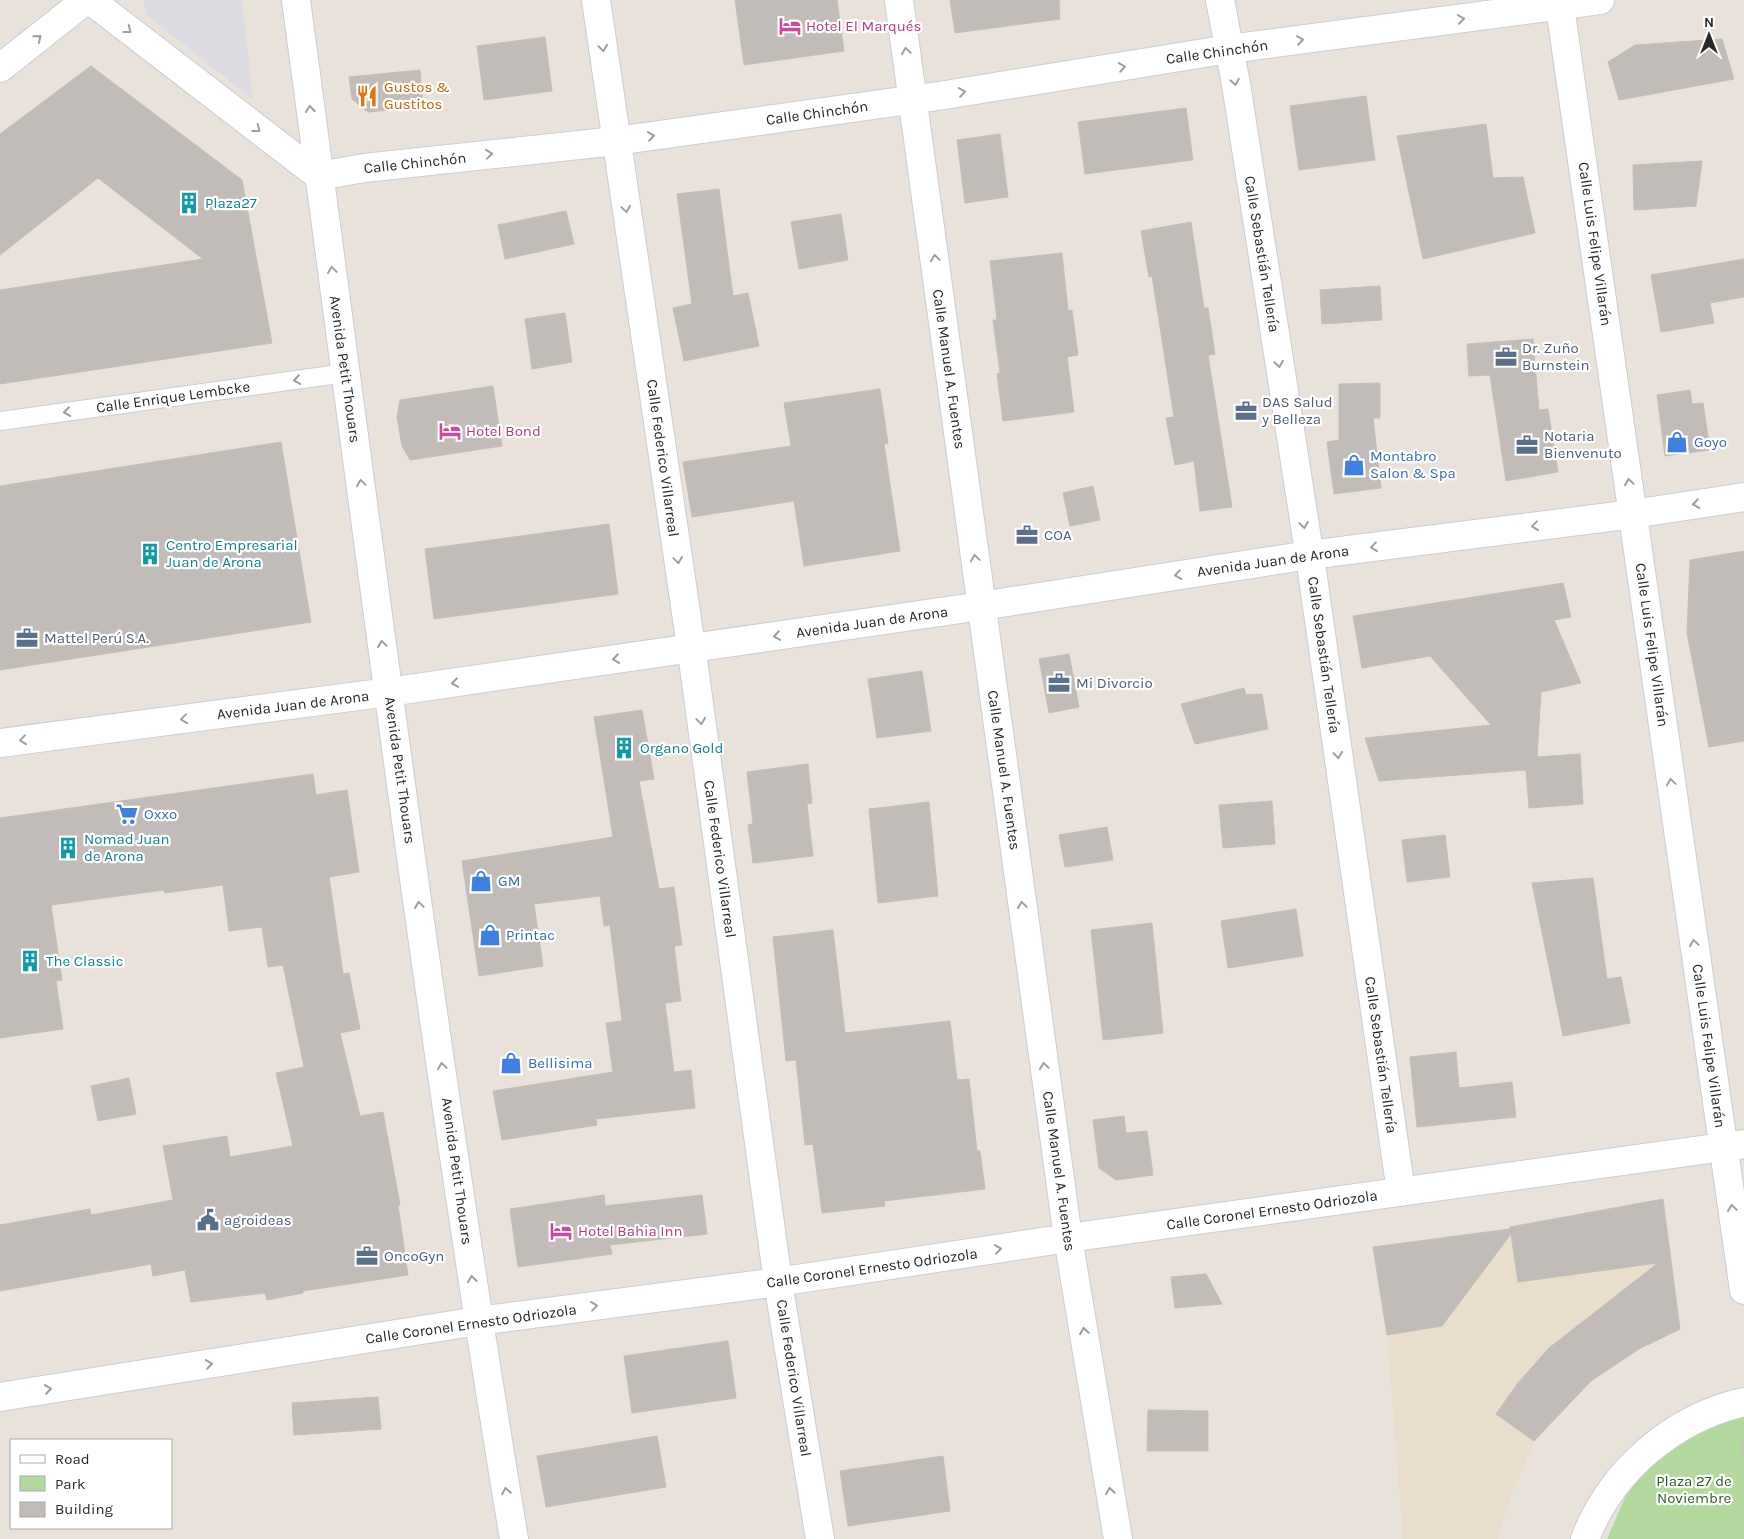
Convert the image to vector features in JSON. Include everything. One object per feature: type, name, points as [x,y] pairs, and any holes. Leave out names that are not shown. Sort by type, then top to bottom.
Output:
[{"type":"street","points":[[0,68],[86,0]]},
{"type":"street","points":[[90,0],[319,176]]},
{"type":"street","name":"Avenida Petit Thouars","points":[[296,0],[389,692],[478,1321],[514,1539]]},
{"type":"street","name":"Calle Federico Villarreal","points":[[596,0],[691,648],[778,1282],[820,1539]]},
{"type":"street","name":"Calle Manuel A. Fuentes","points":[[899,0],[1068,1238],[1118,1539]]},
{"type":"street","name":"Calle Sebastián Tellería","points":[[1220,0],[1309,555],[1400,1192]]},
{"type":"street","name":"Calle Chinchón","points":[[319,176],[364,168],[616,141],[914,100],[1229,49],[1560,3],[1600,0]]},
{"type":"street","name":"Calle Luis Felipe Villarán","points":[[1560,3],[1633,514],[1733,1145],[1744,1290]]},
{"type":"street","name":"Avenida Juan de Arona","points":[[0,743],[389,692],[981,606],[1309,555],[1633,514],[1744,497]]},
{"type":"street","name":"Calle Coronel Ernesto Odriozola","points":[[0,1397],[478,1321],[778,1282],[1068,1238],[1733,1145]]},
{"type":"street","points":[[1585,1539],[1602,1504],[1638,1459],[1660,1440],[1709,1412],[1744,1402]]},
{"type":"lane","name":"Calle Enrique Lembcke","points":[[0,421],[346,373]]},
{"type":"shaded area","points":[[143,0],[242,0],[253,100],[148,16]]},
{"type":"shaded area","points":[[1663,1199],[1680,1329],[1639,1349],[1591,1381],[1534,1441],[1509,1501],[1498,1539],[1403,1539],[1387,1335],[1373,1247],[1501,1230]]},
{"type":"green space","name":"Plaza 27 de Noviembre","points":[[1744,1407],[1744,1539],[1607,1539],[1626,1495],[1660,1453]]},
{"type":"building","name":"Hotel El Marqués","points":[[735,0],[837,0],[844,51],[744,65]]},
{"type":"building","points":[[950,0],[1059,0],[1060,19],[955,33]]},
{"type":"building","points":[[545,37],[552,91],[484,100],[477,46]]},
{"type":"building","points":[[1722,39],[1734,79],[1619,100],[1608,62],[1635,45]]},
{"type":"building","name":"Plaza27","points":[[91,66],[242,180],[272,343],[0,384],[0,290],[203,259],[98,178],[0,255],[0,134]]},
{"type":"building","points":[[420,70],[423,107],[368,112],[352,99],[349,77]]},
{"type":"building","points":[[1366,96],[1375,160],[1299,170],[1290,106]]},
{"type":"building","points":[[1186,108],[1193,160],[1085,174],[1078,122]]},
{"type":"building","points":[[1486,124],[1493,178],[1523,177],[1535,233],[1423,259],[1397,136]]},
{"type":"building","points":[[1000,134],[1008,197],[965,203],[957,140]]},
{"type":"building","points":[[1702,161],[1696,206],[1634,210],[1633,165]]},
{"type":"building","points":[[719,189],[733,296],[748,293],[759,346],[684,361],[673,308],[692,304],[677,194]]},
{"type":"building","points":[[566,211],[574,244],[505,259],[498,225]]},
{"type":"building","points":[[841,214],[848,260],[799,269],[791,222]]},
{"type":"building","points":[[1191,222],[1204,308],[1208,308],[1215,354],[1208,355],[1232,507],[1200,511],[1194,461],[1175,465],[1166,418],[1174,417],[1152,276],[1149,277],[1141,231]]},
{"type":"building","points":[[1062,253],[1068,311],[1072,310],[1078,355],[1067,357],[1074,412],[1003,421],[997,374],[1000,373],[993,320],[997,320],[990,261]]},
{"type":"building","points":[[1744,259],[1744,297],[1710,303],[1714,323],[1661,332],[1651,275]]},
{"type":"building","points":[[1380,286],[1382,320],[1322,324],[1320,290]]},
{"type":"building","points":[[565,313],[572,362],[532,369],[525,319]]},
{"type":"building","points":[[1533,339],[1539,410],[1548,409],[1558,472],[1506,481],[1490,375],[1469,376],[1467,344]]},
{"type":"building","points":[[1380,383],[1380,418],[1373,418],[1381,488],[1334,494],[1327,442],[1339,440],[1339,384]]},
{"type":"building","name":"Hotel Bond","points":[[493,386],[502,446],[410,460],[402,446],[397,417],[400,400]]},
{"type":"building","points":[[880,389],[888,443],[884,444],[900,551],[804,566],[794,501],[692,517],[683,462],[791,446],[784,403]]},
{"type":"building","points":[[1690,390],[1692,404],[1703,403],[1710,450],[1665,456],[1657,395]]},
{"type":"building","name":"Centro Empresarial Juan de Arona","points":[[281,442],[311,622],[0,670],[0,486]]},
{"type":"building","points":[[1093,486],[1100,520],[1070,526],[1063,493]]},
{"type":"building","points":[[609,524],[618,594],[434,619],[425,549]]},
{"type":"building","points":[[1744,551],[1744,741],[1709,747],[1687,633],[1690,560]]},
{"type":"building","points":[[1563,583],[1571,617],[1554,620],[1581,683],[1541,692],[1537,757],[1580,754],[1583,804],[1529,808],[1526,770],[1379,781],[1365,738],[1491,725],[1430,656],[1362,668],[1353,616]]},
{"type":"building","name":"Mi Divorcio","points":[[1069,654],[1079,707],[1049,713],[1039,659]]},
{"type":"building","points":[[922,671],[931,731],[877,738],[868,679]]},
{"type":"building","points":[[1244,688],[1246,695],[1262,694],[1268,729],[1195,744],[1181,704]]},
{"type":"building","points":[[642,710],[654,779],[639,781],[659,889],[674,887],[682,945],[674,946],[681,1001],[665,1003],[674,1072],[691,1070],[695,1108],[596,1119],[597,1125],[502,1140],[493,1091],[613,1072],[606,1023],[622,1021],[610,925],[604,926],[600,896],[534,904],[543,966],[479,976],[462,861],[613,837],[594,717]]},
{"type":"building","points":[[808,764],[812,803],[807,804],[813,856],[753,863],[748,825],[753,824],[747,772]]},
{"type":"building","points":[[313,774],[316,795],[347,790],[359,872],[329,877],[343,974],[349,973],[360,1029],[340,1033],[360,1116],[383,1112],[400,1205],[398,1205],[408,1275],[303,1291],[303,1293],[267,1300],[265,1293],[191,1302],[185,1270],[153,1276],[151,1264],[0,1291],[0,1225],[90,1209],[91,1215],[173,1200],[163,1146],[227,1136],[230,1157],[293,1146],[276,1073],[304,1067],[283,965],[268,967],[262,927],[229,931],[223,885],[165,893],[164,890],[51,905],[62,980],[56,981],[63,1029],[0,1038],[0,818]]},
{"type":"building","points":[[1272,801],[1275,844],[1223,848],[1219,805]]},
{"type":"building","points":[[929,802],[938,896],[878,903],[869,809]]},
{"type":"building","points":[[1107,827],[1113,860],[1065,867],[1059,835]]},
{"type":"building","points":[[1445,835],[1450,877],[1407,882],[1402,840]]},
{"type":"building","points":[[1593,878],[1607,979],[1621,977],[1630,1023],[1563,1036],[1532,883]]},
{"type":"building","points":[[1296,909],[1303,956],[1228,968],[1221,921]]},
{"type":"building","points":[[1152,923],[1163,1033],[1103,1040],[1091,930]]},
{"type":"building","points":[[833,930],[845,1033],[950,1021],[957,1080],[969,1079],[977,1151],[980,1151],[985,1189],[884,1201],[885,1206],[822,1213],[813,1144],[805,1145],[796,1060],[786,1061],[773,937]]},
{"type":"building","points":[[1456,1052],[1459,1088],[1512,1082],[1516,1117],[1417,1127],[1410,1057]]},
{"type":"building","points":[[129,1078],[136,1114],[98,1121],[91,1086]]},
{"type":"building","points":[[1124,1116],[1126,1133],[1147,1131],[1153,1175],[1116,1180],[1099,1168],[1093,1120]]},
{"type":"building","points":[[604,1195],[605,1206],[702,1195],[707,1234],[610,1245],[612,1254],[518,1267],[510,1209]]},
{"type":"building","points":[[1663,1199],[1680,1329],[1639,1349],[1591,1381],[1534,1441],[1496,1414],[1518,1383],[1549,1348],[1658,1263],[1518,1282],[1511,1234],[1442,1326],[1387,1335],[1373,1247],[1510,1229],[1510,1227]]},
{"type":"building","points":[[1206,1274],[1222,1304],[1175,1308],[1171,1277]]},
{"type":"building","points":[[728,1341],[736,1398],[632,1413],[624,1356]]},
{"type":"building","points":[[378,1397],[381,1429],[294,1435],[292,1403]]},
{"type":"building","points":[[1148,1410],[1208,1411],[1208,1451],[1147,1451]]},
{"type":"building","points":[[657,1436],[666,1487],[546,1507],[537,1456]]},
{"type":"building","points":[[943,1456],[950,1511],[848,1526],[840,1471]]},
{"type":"place","name":"Hotel El Marqués","points":[[790,26]]},
{"type":"place","name":"Gustos & Gustitos","points":[[367,96]]},
{"type":"place","name":"Plaza27","points":[[189,203]]},
{"type":"place","name":"Dr. Zuño Burnstein","points":[[1506,357]]},
{"type":"place","name":"DAS Salud y Belleza","points":[[1246,411]]},
{"type":"place","name":"Hotel Bond","points":[[450,431]]},
{"type":"place","name":"Goyo","points":[[1677,442]]},
{"type":"place","name":"Notaria Bienvenuto","points":[[1527,445]]},
{"type":"place","name":"Montabro Salon & Spa","points":[[1354,465]]},
{"type":"place","name":"COA","points":[[1027,535]]},
{"type":"place","name":"Centro Empresarial Juan de Arona","points":[[150,554]]},
{"type":"place","name":"Mattel Perú S.A.","points":[[27,638]]},
{"type":"place","name":"Mi Divorcio","points":[[1059,683]]},
{"type":"place","name":"Organo Gold","points":[[624,748]]},
{"type":"place","name":"Oxxo","points":[[127,814]]},
{"type":"place","name":"Nomad Juan de Arona","points":[[68,848]]},
{"type":"place","name":"GM","points":[[481,881]]},
{"type":"place","name":"Printac","points":[[490,935]]},
{"type":"place","name":"The Classic","points":[[30,961]]},
{"type":"place","name":"Bellisima","points":[[511,1063]]},
{"type":"place","name":"agroideas","points":[[208,1220]]},
{"type":"place","name":"Hotel Bahia Inn","points":[[561,1231]]},
{"type":"place","name":"OncoGyn","points":[[367,1256]]}]
